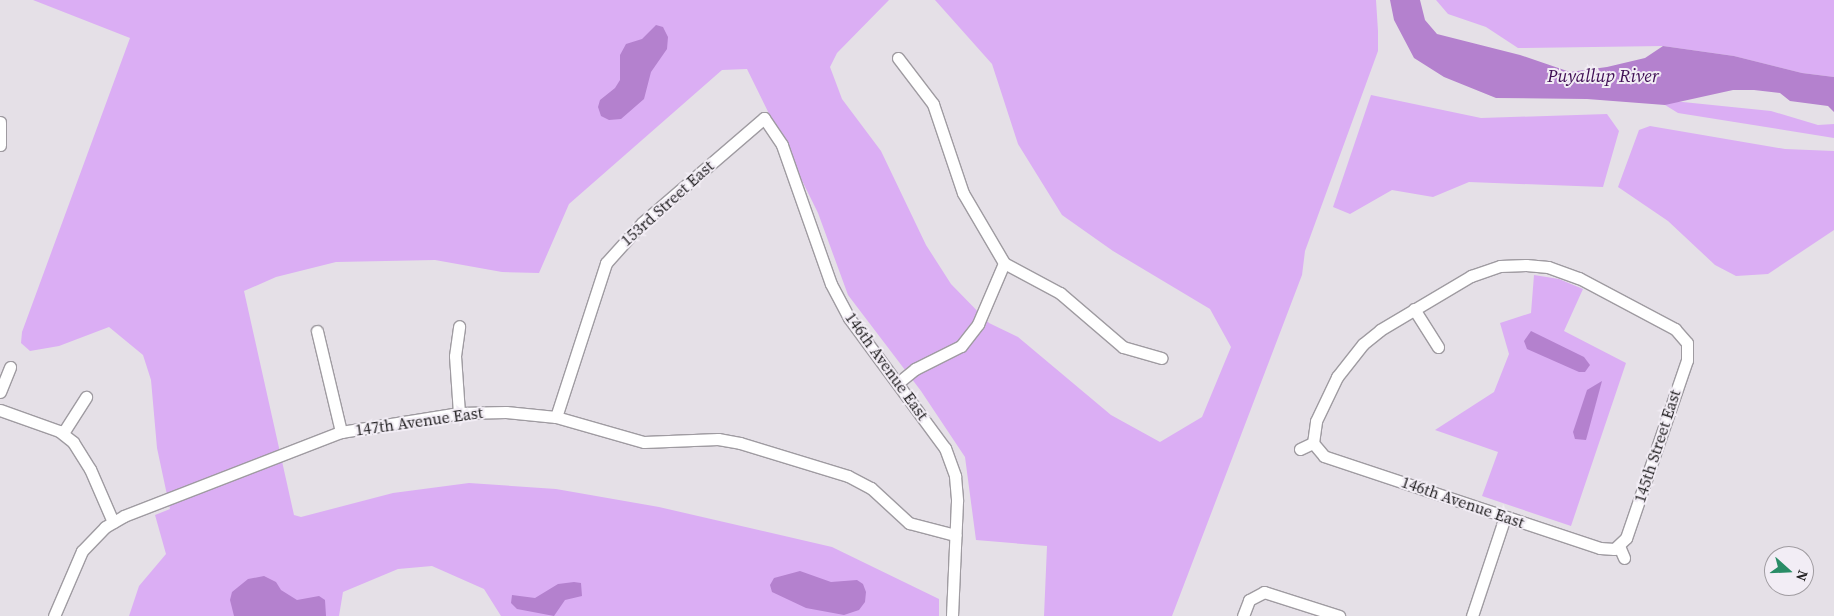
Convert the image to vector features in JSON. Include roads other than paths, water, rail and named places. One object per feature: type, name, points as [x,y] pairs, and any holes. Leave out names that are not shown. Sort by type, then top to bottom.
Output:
[{"type":"street","points":[[898,58],[933,104],[963,193],[1004,263],[1060,293],[1122,347],[1161,358]]},
{"type":"street","name":"146th Avenue East","points":[[764,118],[773,129],[790,165],[831,284],[861,335],[899,382],[945,448],[956,483],[952,616]]},
{"type":"street","name":"153rd Street East","points":[[556,417],[606,263],[642,223],[764,118]]},
{"type":"street","points":[[0,122],[0,145]]},
{"type":"street","points":[[899,382],[915,369],[961,346],[978,324],[1004,263]]},
{"type":"street","name":"145th Street East","points":[[1414,309],[1450,286],[1500,266],[1548,267],[1590,284],[1675,329],[1691,340],[1687,360],[1626,538],[1619,546]]},
{"type":"street","points":[[1300,449],[1313,443],[1312,432],[1324,400],[1350,359],[1380,330],[1414,309],[1438,347]]},
{"type":"street","points":[[459,326],[455,356],[459,413]]},
{"type":"street","points":[[317,331],[341,432]]},
{"type":"street","points":[[0,392],[10,367]]},
{"type":"street","points":[[62,433],[86,396]]},
{"type":"street","points":[[0,410],[62,433],[82,455],[113,522]]},
{"type":"street","name":"147th Avenue East","points":[[54,616],[77,559],[89,543],[113,522],[341,432],[459,413],[506,412],[556,417],[644,442],[718,440],[748,445],[848,476],[871,488],[909,523],[955,535]]},
{"type":"street","name":"146th Avenue East","points":[[1313,443],[1324,456],[1505,517],[1600,548],[1619,546]]},
{"type":"street","points":[[1472,616],[1505,517]]},
{"type":"street","points":[[1619,546],[1624,558]]},
{"type":"street","points":[[1243,616],[1255,595],[1269,592],[1339,616]]},
{"type":"water","name":"Puyallup River","points":[[1390,0],[1420,0],[1425,20],[1437,34],[1520,55],[1570,72],[1607,67],[1645,58],[1663,46],[1734,56],[1802,73],[1834,77],[1834,112],[1828,106],[1790,101],[1780,93],[1754,90],[1733,90],[1665,105],[1587,99],[1496,98],[1444,77],[1414,58],[1394,20]]},
{"type":"water","points":[[656,25],[663,27],[668,37],[667,49],[651,72],[644,99],[621,119],[609,120],[601,116],[598,107],[600,100],[615,88],[620,80],[620,55],[626,44],[642,39]]},
{"type":"water","points":[[1531,331],[1584,357],[1590,365],[1585,372],[1579,372],[1527,349],[1524,341]]},
{"type":"water","points":[[1602,381],[1586,440],[1575,439],[1573,432],[1587,390]]},
{"type":"water","points":[[800,571],[831,582],[857,580],[863,584],[866,592],[865,602],[859,610],[844,615],[806,608],[772,592],[770,585],[774,578]]},
{"type":"water","points":[[264,576],[276,582],[281,590],[297,600],[319,596],[325,600],[326,616],[234,616],[230,600],[232,592],[248,579]]},
{"type":"water","points":[[581,583],[582,596],[565,600],[554,616],[517,609],[511,603],[512,595],[535,598],[558,584]]}]
